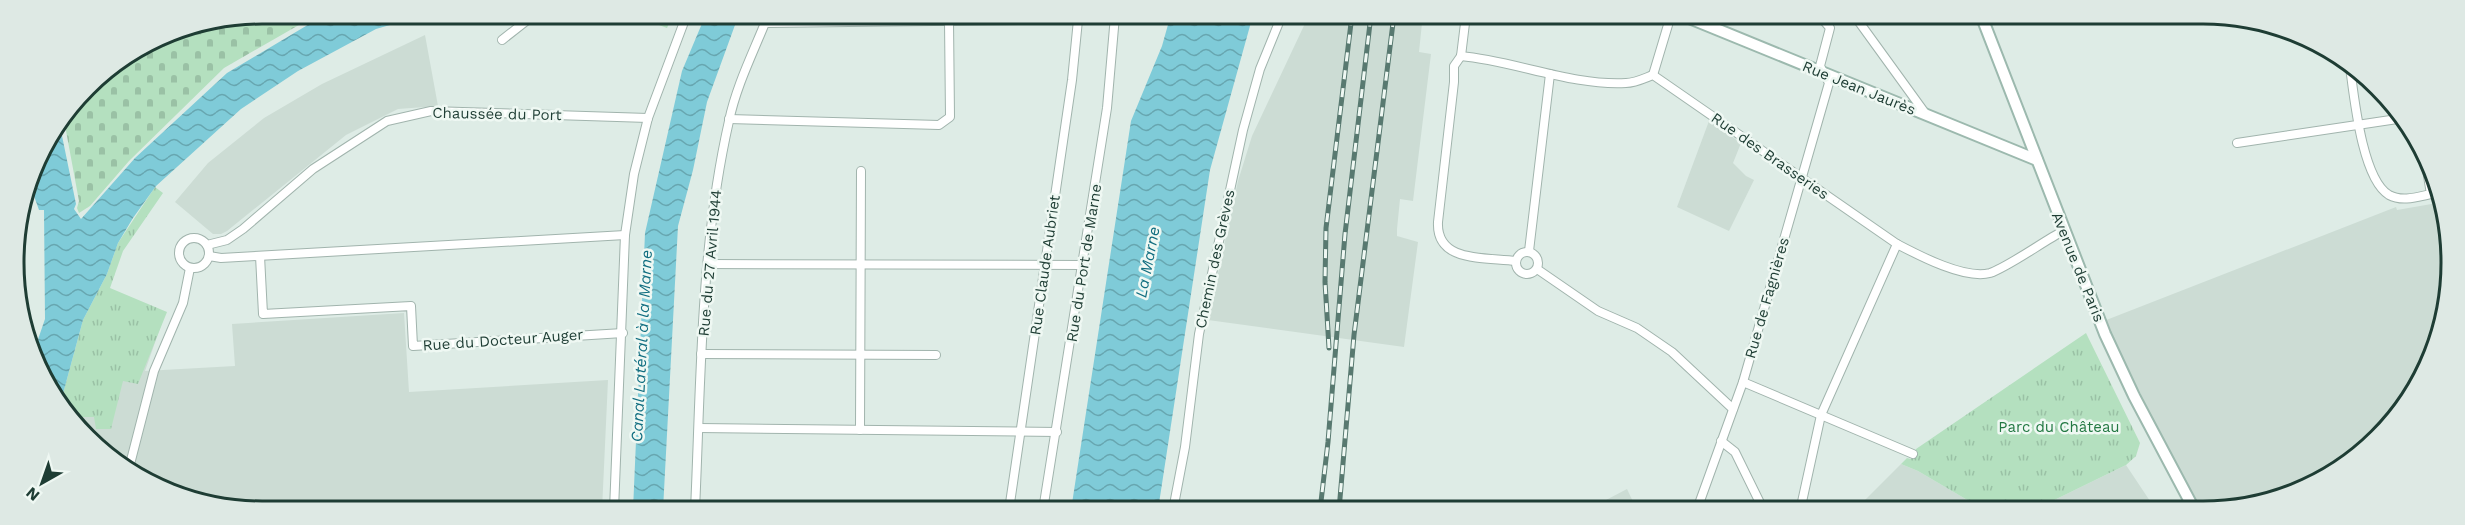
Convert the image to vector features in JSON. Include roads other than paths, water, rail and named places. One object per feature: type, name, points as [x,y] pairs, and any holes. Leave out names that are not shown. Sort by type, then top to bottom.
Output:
[{"type":"main road","name":"Rue Jean Jaurès","points":[[1703,24],[1826,78],[1925,114],[2037,160]]},
{"type":"main road","name":"Avenue de Paris","points":[[1984,24],[2063,231],[2120,367],[2190,501]]},
{"type":"street","points":[[502,40],[523,24]]},
{"type":"street","points":[[614,501],[625,235],[634,174],[648,118],[683,24]]},
{"type":"street","name":"Rue du 27 Avril 1944","points":[[695,501],[701,354],[718,176],[729,119],[765,24]]},
{"type":"street","points":[[729,119],[939,125],[946,122],[950,117],[950,24]]},
{"type":"street","name":"Rue Claude Aubriet","points":[[1010,501],[1072,80],[1076,24]]},
{"type":"street","name":"Rue du Port de Marne","points":[[1045,501],[1084,265],[1107,108],[1114,24]]},
{"type":"street","name":"Chemin des Grèves","points":[[1175,501],[1185,447],[1199,334],[1240,141],[1260,69],[1278,24]]},
{"type":"street","points":[[1465,24],[1461,56],[1454,66],[1438,239],[1446,249],[1458,254],[1516,261]]},
{"type":"street","points":[[1461,56],[1550,74],[1629,84],[1653,75],[1668,24]]},
{"type":"street","name":"Rue de Fagnières","points":[[1700,501],[1743,382],[1801,177],[1826,78],[1820,66],[1830,28],[1827,24]]},
{"type":"street","points":[[1860,24],[1925,114]]},
{"type":"street","points":[[1529,251],[1550,74]]},
{"type":"street","name":"Rue des Brasseries","points":[[1653,75],[1897,244],[1929,261],[1975,273],[1990,273],[2063,231]]},
{"type":"street","points":[[2351,76],[2359,124],[2374,176],[2380,186],[2389,195],[2398,198],[2411,199],[2431,194]]},
{"type":"street","name":"Chaussée du Port","points":[[207,245],[227,240],[243,229],[313,169],[387,121],[431,111],[648,118]]},
{"type":"street","points":[[2237,143],[2394,119]]},
{"type":"street","points":[[860,430],[861,171]]},
{"type":"street","points":[[209,256],[221,258],[625,235]]},
{"type":"street","points":[[194,238],[207,245],[209,256],[202,266],[189,268],[181,261],[180,246],[194,238]]},
{"type":"street","points":[[1802,501],[1821,415],[1897,244]]},
{"type":"street","points":[[1529,251],[1538,258],[1537,269],[1533,273],[1523,274],[1516,267],[1516,261],[1520,254],[1529,251]]},
{"type":"street","name":"Rue du Docteur Auger","points":[[260,256],[263,314],[411,306],[413,346],[622,333]]},
{"type":"street","points":[[708,264],[1084,265]]},
{"type":"street","points":[[131,461],[154,371],[183,303],[189,268]]},
{"type":"street","points":[[1537,269],[1598,311],[1638,328],[1672,352],[1733,409]]},
{"type":"street","points":[[701,354],[936,355]]},
{"type":"street","points":[[1743,382],[1913,454]]},
{"type":"street","points":[[699,428],[1057,432]]},
{"type":"street","points":[[1721,441],[1735,452],[1759,501]]},
{"type":"water","points":[[309,24],[393,24],[376,29],[298,71],[241,109],[156,186],[118,243],[107,274],[83,320],[63,393],[38,341],[45,319],[44,210],[39,210],[34,196],[42,171],[56,143],[62,134],[76,204],[74,209],[81,219],[135,158],[227,73]]},
{"type":"water","name":"Canal Latéral à la Marne","points":[[702,24],[735,24],[707,102],[693,170],[678,226],[663,501],[633,501],[645,233],[682,71]]},
{"type":"water","name":"La Marne","points":[[1168,24],[1251,24],[1210,170],[1159,501],[1072,501],[1131,121],[1162,46]]},
{"type":"railway","points":[[1329,348],[1325,282],[1326,228],[1351,24]]},
{"type":"railway","points":[[1321,501],[1345,234],[1370,24]]},
{"type":"railway","points":[[1340,501],[1354,335],[1393,24]]},
{"type":"park label","name":"Parc du Château","points":[[2059,427]]}]
